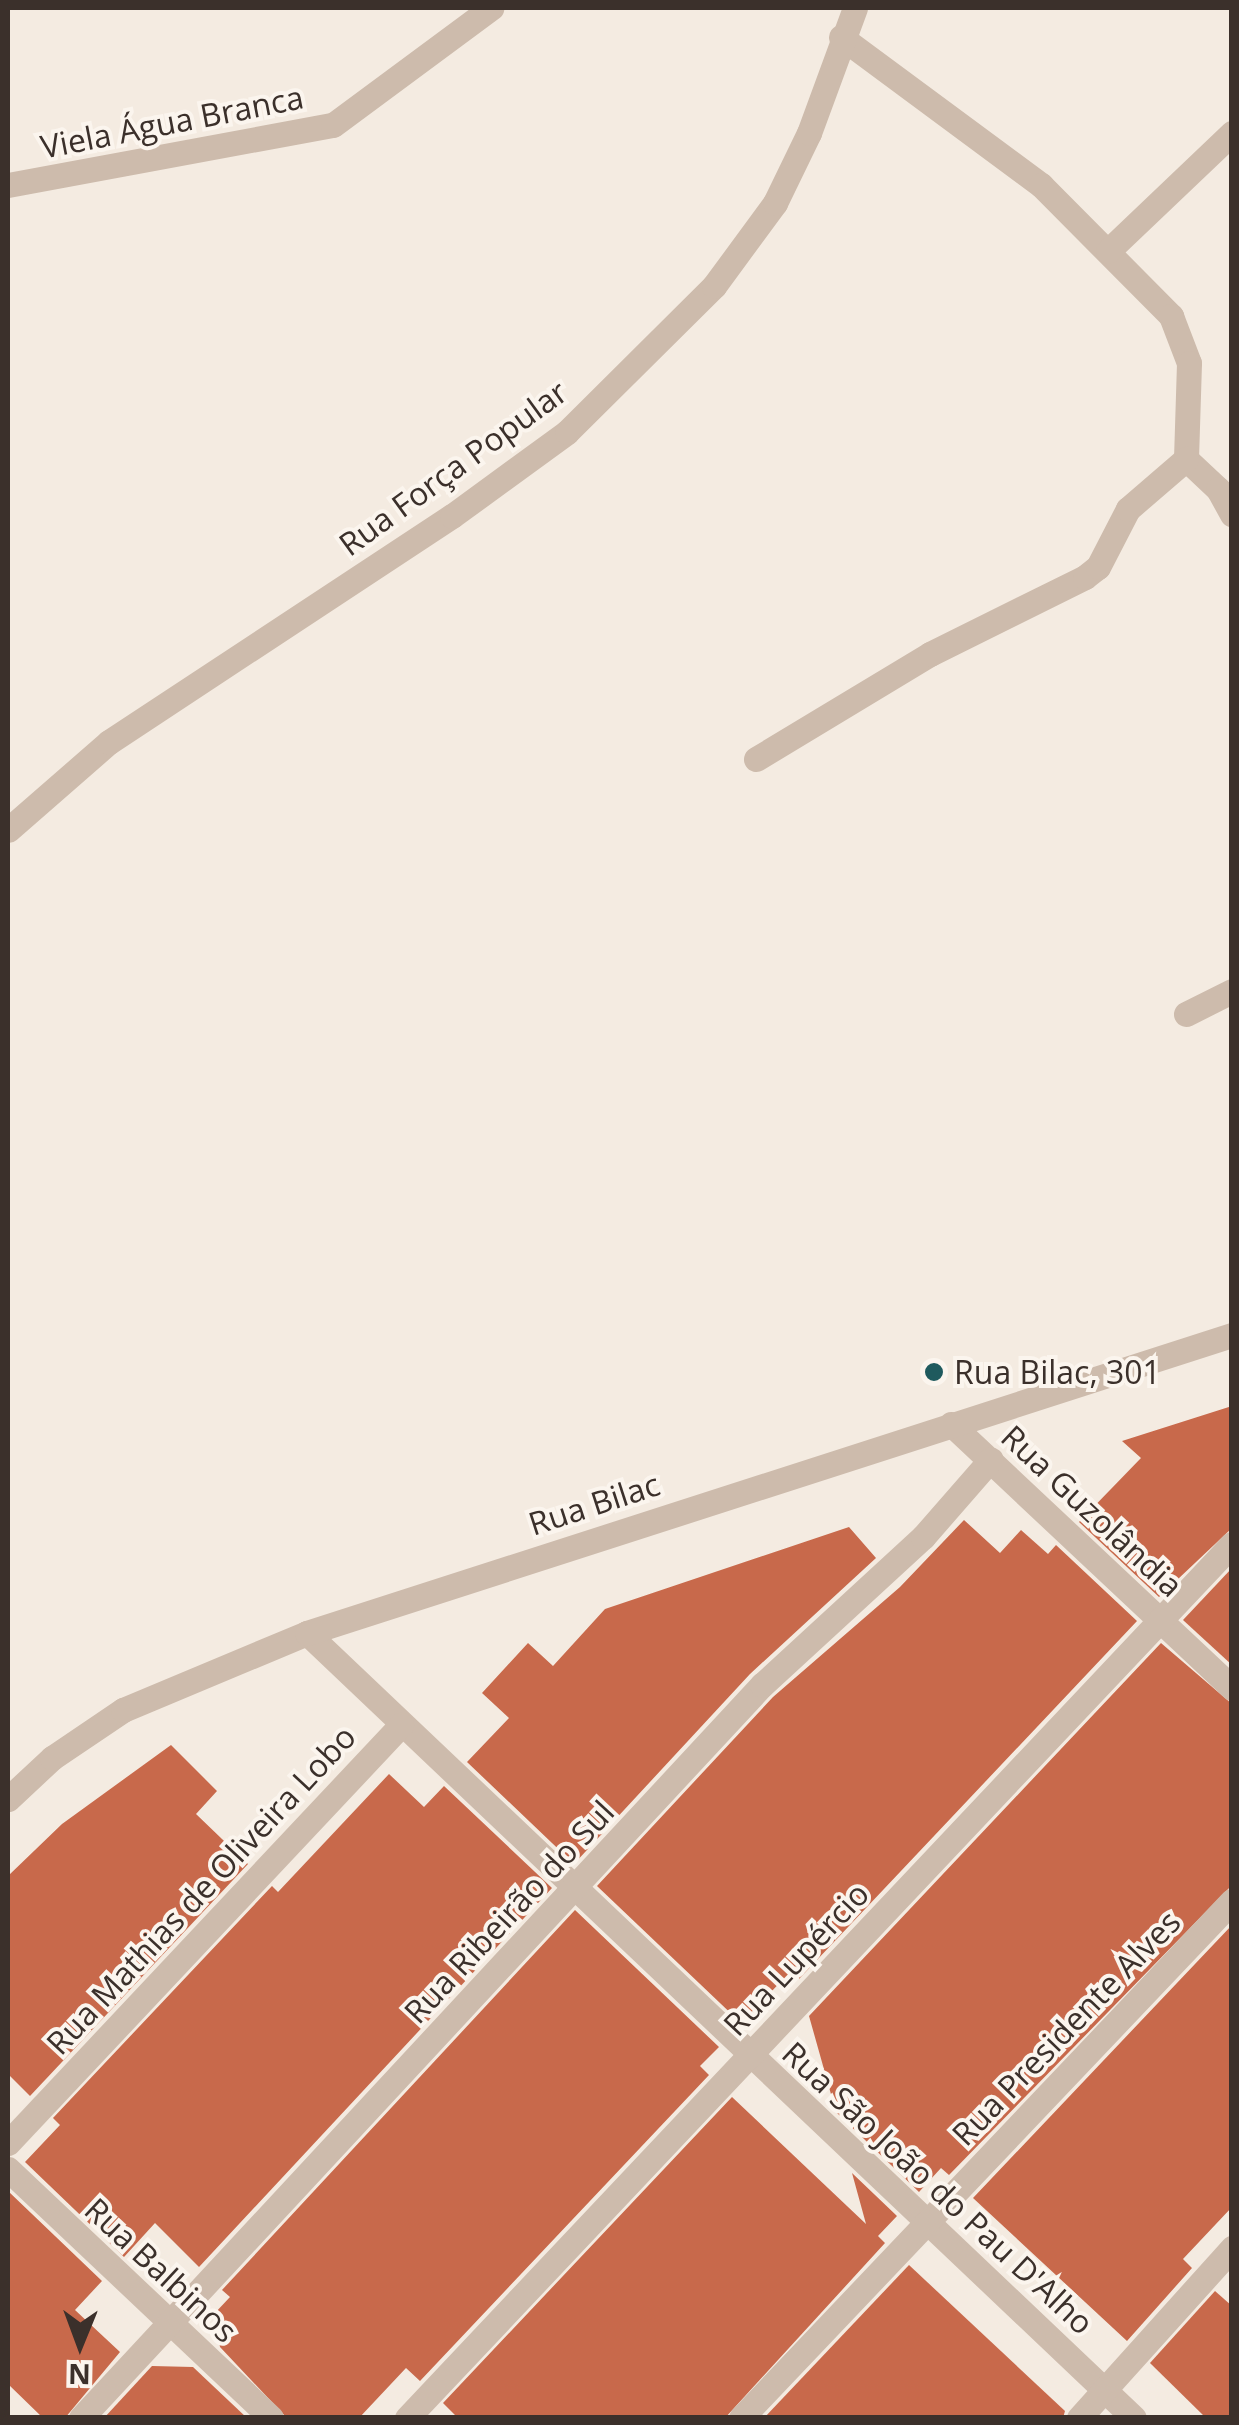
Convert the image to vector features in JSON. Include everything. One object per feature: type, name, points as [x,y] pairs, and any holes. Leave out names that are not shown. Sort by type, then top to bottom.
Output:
[{"type":"street","name":"Viela Água Branca","points":[[8,185],[333,125],[490,8]]},
{"type":"street","name":"Rua Força Popular","points":[[8,830],[109,742],[452,516],[567,432],[714,286],[775,202],[810,133],[854,8]]},
{"type":"street","points":[[756,759],[930,654],[1085,577],[1098,566],[1128,508],[1186,459],[1189,363],[1171,316],[1041,184],[842,37]]},
{"type":"street","points":[[1108,252],[1232,132]]},
{"type":"street","points":[[1186,459],[1218,488],[1232,514]]},
{"type":"street","points":[[1186,1014],[1232,991]]},
{"type":"street","name":"Rua Bilac","points":[[8,1799],[52,1758],[123,1710],[307,1633],[1232,1335]]},
{"type":"street","name":"Rua Guzolândia","points":[[952,1424],[1232,1688]]},
{"type":"street","name":"Rua Ribeirão do Sul","points":[[81,2418],[762,1686],[923,1537],[990,1459]]},
{"type":"street","name":"Rua Lupércio","points":[[407,2418],[1232,1544]]},
{"type":"street","name":"Rua São João do Pau D'Alho","points":[[307,1633],[1134,2418]]},
{"type":"street","name":"Rua Mathias de Oliveira Lobo","points":[[8,2144],[401,1725]]},
{"type":"street","name":"Rua Presidente Alves","points":[[741,2418],[1232,1901]]},
{"type":"street","name":"Rua Balbinos","points":[[8,2168],[271,2418]]},
{"type":"street","points":[[1079,2418],[1232,2248]]},
{"type":"building","points":[[1232,1406],[1232,1528],[1159,1597],[1079,1522],[1141,1458],[1122,1441]]},
{"type":"building","points":[[964,1520],[1000,1553],[1021,1530],[1048,1554],[1056,1545],[1137,1621],[799,1979],[796,1966],[741,2023],[597,1886],[773,1697],[900,1587]]},
{"type":"building","points":[[849,1527],[876,1558],[750,1674],[574,1864],[467,1762],[509,1718],[482,1693],[528,1643],[553,1666],[605,1609]]},
{"type":"building","points":[[1232,1568],[1232,1665],[1183,1620]]},
{"type":"building","points":[[1161,1643],[1232,1704],[1232,1885],[949,2175],[941,2168],[919,2192],[836,2112],[809,2016]]},
{"type":"building","points":[[171,1745],[217,1791],[196,1814],[248,1864],[30,2096],[8,2074],[8,1876],[62,1824]]},
{"type":"building","points":[[389,1774],[424,1807],[444,1786],[552,1888],[199,2267],[155,2223],[124,2257],[25,2162],[60,2125],[53,2118],[272,1886],[278,1892]]},
{"type":"building","points":[[575,1910],[719,2047],[700,2066],[709,2075],[420,2381],[406,2368],[359,2418],[287,2418],[220,2347],[214,2314],[230,2297],[222,2290]]},
{"type":"building","points":[[1232,1925],[1232,2207],[1183,2259],[1192,2268],[1127,2341],[973,2198]]},
{"type":"building","points":[[732,2097],[866,2224],[852,2173],[897,2216],[878,2236],[885,2243],[725,2418],[458,2418],[443,2403]]},
{"type":"building","points":[[8,2191],[102,2281],[75,2310],[120,2352],[65,2418],[43,2418],[8,2384]]},
{"type":"building","points":[[909,2265],[1065,2411],[1063,2418],[764,2418]]},
{"type":"building","points":[[1215,2291],[1232,2306],[1232,2418],[1206,2418],[1150,2363]]},
{"type":"building","points":[[152,2366],[193,2367],[247,2418],[104,2418]]},
{"type":"place","name":"Rua Bilac, 301","points":[[934,1372]]}]
